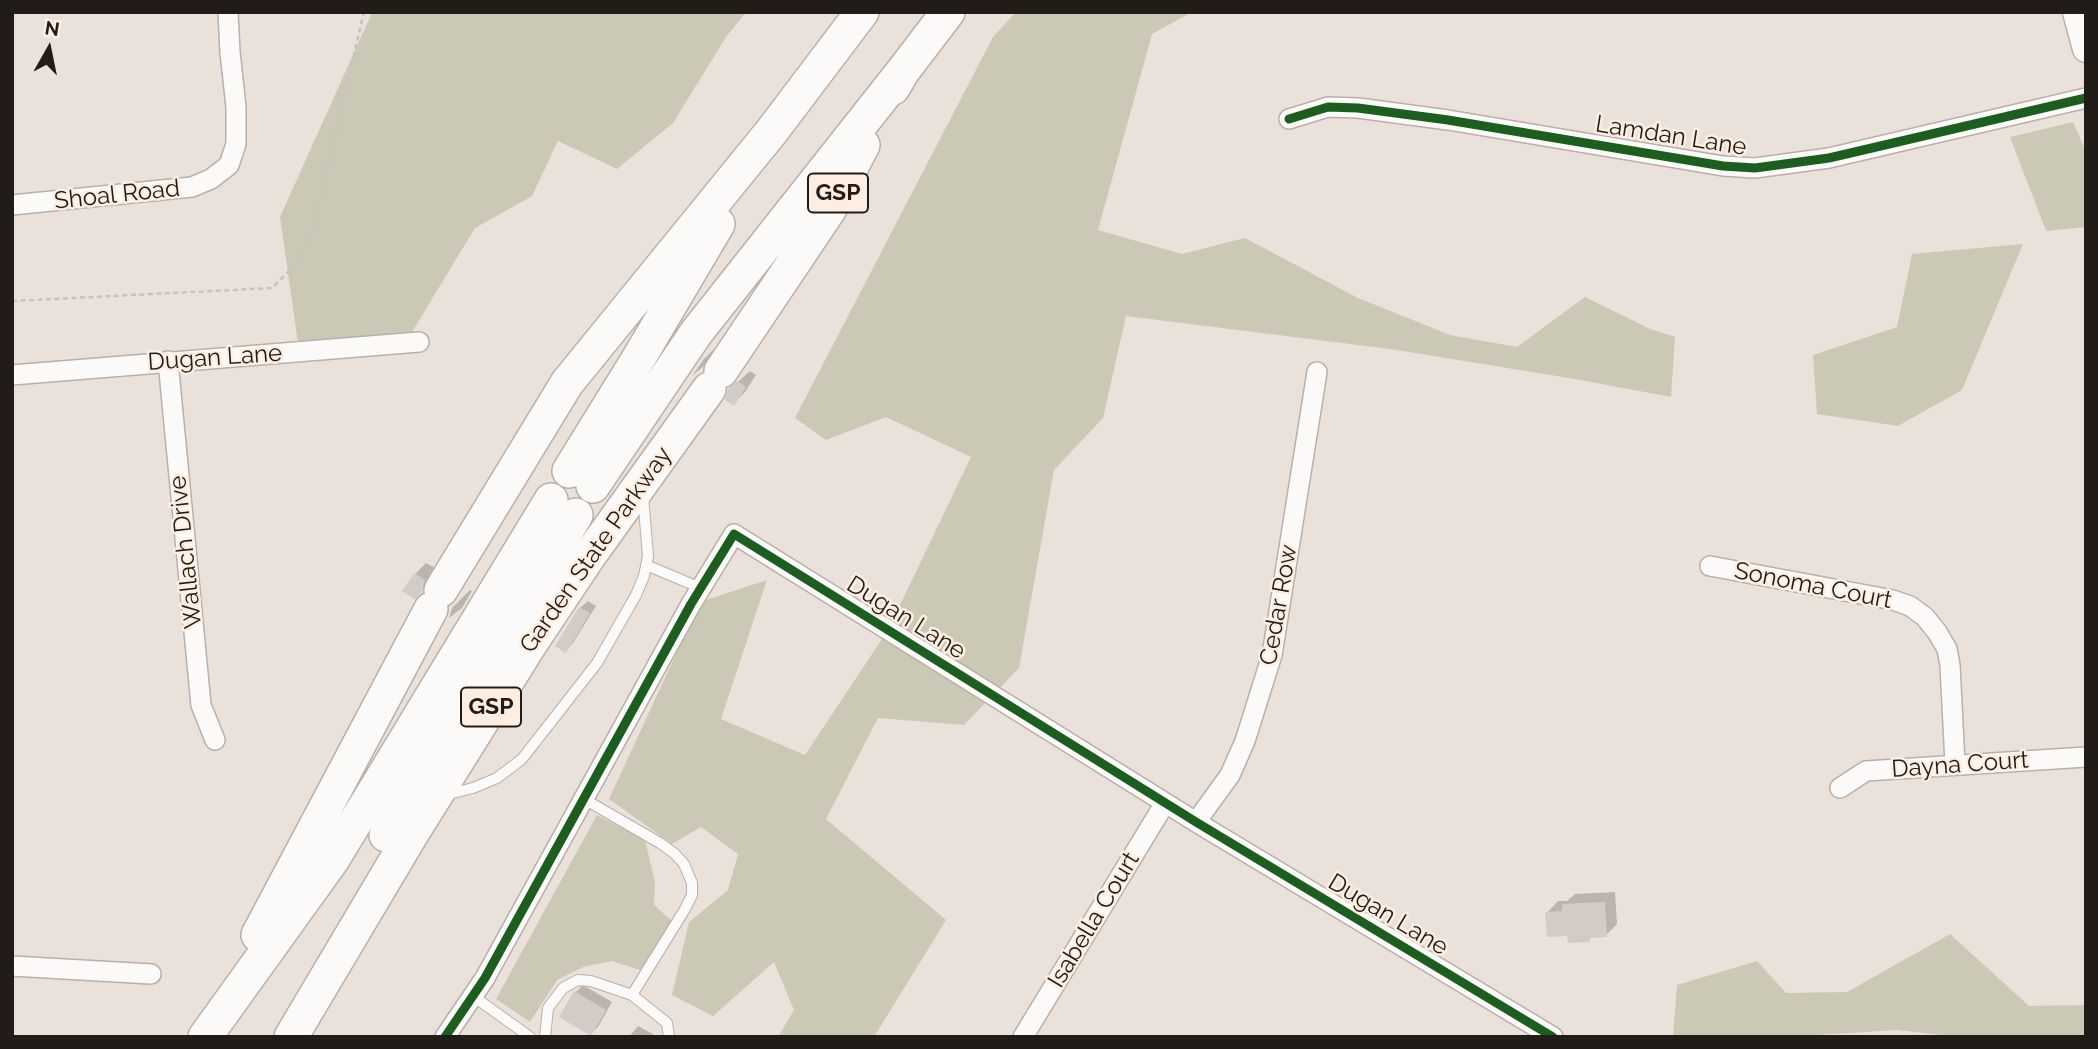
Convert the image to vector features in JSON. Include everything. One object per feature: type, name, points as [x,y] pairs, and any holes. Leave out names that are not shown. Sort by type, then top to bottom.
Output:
[{"type":"highway","points":[[203,1037],[436,599],[567,383],[772,131],[862,12]]},
{"type":"highway","name":"Garden State Parkway","points":[[292,1037],[434,798],[531,643],[715,380],[829,210],[902,71],[948,12]]},
{"type":"highway","points":[[772,131],[640,356],[581,479],[902,71]]},
{"type":"highway","points":[[203,1037],[333,859],[564,508],[275,1037]]},
{"type":"main road","points":[[2076,12],[2086,49]]},
{"type":"street","name":"Shoal Road","points":[[12,205],[192,187],[211,179],[229,165],[236,144],[236,107],[228,12]]},
{"type":"street","name":"Lamdan Lane","points":[[1289,119],[1328,107],[1358,108],[1448,120],[1723,166],[1755,168],[1829,158],[2086,98]]},
{"type":"street","name":"Dugan Lane","points":[[12,374],[419,342]]},
{"type":"street","name":"Wallach Drive","points":[[168,361],[201,705],[215,740]]},
{"type":"street","name":"Cedar Row","points":[[1196,822],[1230,775],[1272,655],[1317,372]]},
{"type":"street","name":"Dugan Lane","points":[[445,1037],[485,978],[734,534],[1165,803],[1553,1037]]},
{"type":"street","name":"Sonoma Court","points":[[1710,566],[1893,600],[1910,606],[1925,617],[1947,649],[1955,764]]},
{"type":"street","name":"Dayna Court","points":[[1840,788],[1866,771],[2086,757]]},
{"type":"street","name":"Isabella Court","points":[[1023,1037],[1165,803]]},
{"type":"street","points":[[12,967],[151,974]]},
{"type":"lane","points":[[434,798],[498,778],[522,759],[597,663],[636,595],[646,565],[648,556],[642,482]]},
{"type":"lane","points":[[646,565],[701,589]]},
{"type":"lane","points":[[584,799],[675,854],[684,864],[692,883],[692,895],[685,909],[632,995]]},
{"type":"lane","points":[[545,1037],[548,1008],[563,988],[578,980],[591,981],[632,995],[667,1023],[669,1037]]},
{"type":"lane","points":[[473,996],[530,1037]]},
{"type":"path","points":[[12,302],[272,288],[299,261],[311,236],[363,12]]},
{"type":"shaded area","points":[[371,12],[746,12],[726,37],[673,123],[617,169],[558,141],[532,196],[475,228],[409,337],[298,343],[280,217]]},
{"type":"shaded area","points":[[1016,12],[1192,12],[1152,34],[1098,230],[1182,254],[1245,238],[1358,298],[1450,335],[1517,347],[1585,297],[1650,329],[1675,337],[1671,397],[1390,349],[1126,316],[1103,418],[1054,470],[1019,668],[964,725],[878,718],[826,819],[946,920],[874,1037],[778,1037],[794,1010],[774,962],[713,1016],[672,995],[689,922],[728,890],[738,854],[701,827],[672,844],[609,799],[700,602],[767,580],[721,719],[805,755],[888,630],[971,457],[886,417],[826,440],[795,418],[993,37]]},
{"type":"shaded area","points":[[2073,122],[2086,152],[2086,227],[2046,231],[2010,137]]},
{"type":"shaded area","points":[[2023,244],[1962,390],[1898,426],[1817,414],[1813,355],[1897,327],[1912,254]]},
{"type":"shaded area","points":[[597,815],[645,840],[655,882],[654,905],[672,921],[643,971],[612,961],[583,967],[557,980],[530,1022],[496,999]]},
{"type":"shaded area","points":[[1950,934],[2029,1006],[2086,1005],[2086,1037],[1959,1037],[1897,1030],[1787,1037],[1673,1037],[1677,985],[1757,961],[1786,993],[1847,992]]},
{"type":"building","points":[[737,381],[746,387],[734,406],[725,400],[728,389]]},
{"type":"building","points":[[414,573],[425,580],[422,592],[415,599],[402,591]]},
{"type":"building","points":[[579,607],[590,613],[566,653],[555,646]]},
{"type":"building","points":[[1605,902],[1607,937],[1590,938],[1590,942],[1568,943],[1567,936],[1547,937],[1545,912],[1562,911],[1562,904]]},
{"type":"building","points":[[574,991],[606,1010],[591,1036],[559,1017]]},
{"type":"cycle path","points":[[1289,119],[1328,107],[1358,108],[1448,120],[1723,166],[1755,168],[1829,158],[2086,98]]},
{"type":"cycle path","points":[[445,1037],[485,978],[691,604],[734,534],[1196,822],[1553,1037]]}]
